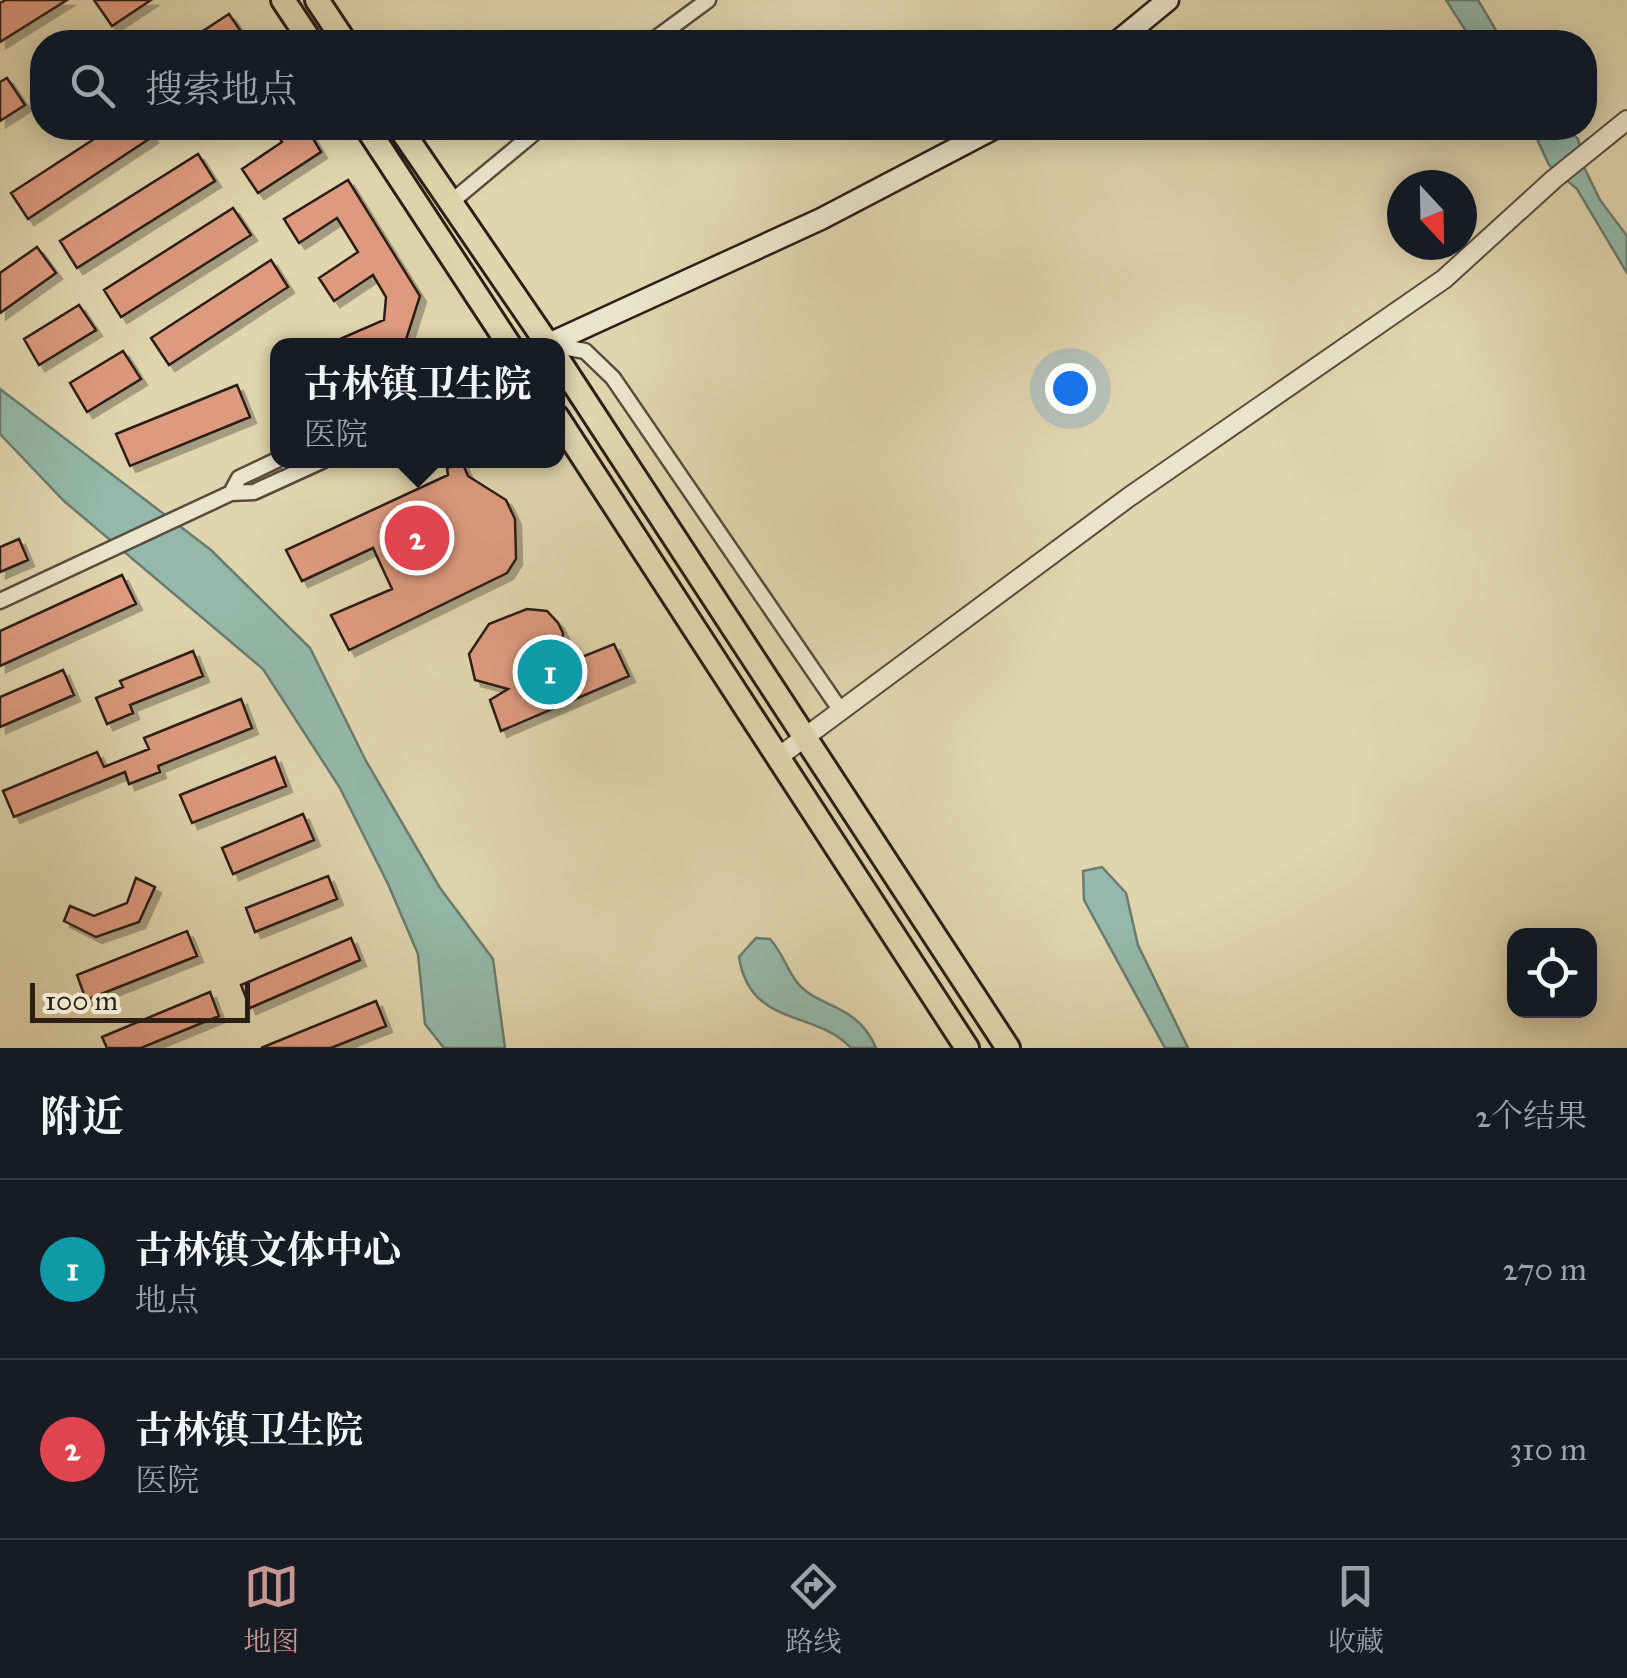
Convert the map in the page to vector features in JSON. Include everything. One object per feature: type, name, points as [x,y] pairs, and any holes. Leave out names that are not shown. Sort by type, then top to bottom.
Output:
[{"type":"main road","points":[[283,0],[303,30]]},
{"type":"main road","points":[[317,0],[337,30]]},
{"type":"main road","points":[[1132,30],[1168,0]]},
{"type":"main road","points":[[374,140],[505,338]]},
{"type":"main road","points":[[408,140],[544,338]]},
{"type":"main road","points":[[565,339],[821,218],[972,140]]},
{"type":"main road","points":[[565,370],[1008,1048]]},
{"type":"main road","points":[[565,429],[966,1048]]},
{"type":"street","points":[[667,30],[708,0]]},
{"type":"street","points":[[780,756],[1101,518],[1444,279],[1554,178],[1627,120]]},
{"type":"street","points":[[450,204],[526,140]]},
{"type":"street","points":[[565,348],[585,351],[613,378],[841,711]]},
{"type":"street","points":[[232,492],[240,478],[270,463]]},
{"type":"street","points":[[0,601],[232,492],[254,492],[306,468]]},
{"type":"shaded area","points":[[1446,0],[1478,0],[1496,30],[1465,30]]},
{"type":"shaded area","points":[[1538,140],[1578,140],[1584,167],[1600,200],[1627,236],[1627,273],[1577,189],[1549,165]]},
{"type":"shaded area","points":[[0,389],[211,550],[310,648],[366,761],[440,888],[493,959],[505,1048],[444,1048],[425,1024],[418,954],[388,884],[340,788],[263,669],[64,501],[0,434]]},
{"type":"shaded area","points":[[1102,867],[1126,893],[1138,945],[1188,1048],[1165,1048],[1084,900],[1083,871]]},
{"type":"shaded area","points":[[756,938],[770,939],[796,981],[858,1022],[876,1048],[851,1048],[820,1027],[786,1015],[756,996],[745,980],[739,957]]},
{"type":"building","points":[[67,0],[0,42],[0,3]]},
{"type":"building","points":[[94,0],[151,0],[112,26]]},
{"type":"building","points":[[229,14],[240,30],[204,30]]},
{"type":"building","points":[[7,78],[25,105],[0,121],[0,82]]},
{"type":"building","points":[[93,140],[147,140],[28,219],[11,193]]},
{"type":"building","points":[[314,140],[321,152],[258,193],[242,169],[282,142]]},
{"type":"building","points":[[198,154],[215,181],[77,268],[60,241]]},
{"type":"building","points":[[348,180],[420,296],[407,338],[342,338],[384,320],[386,297],[373,275],[334,301],[319,278],[358,252],[337,218],[299,243],[284,219]]},
{"type":"building","points":[[233,208],[251,235],[121,317],[104,290]]},
{"type":"building","points":[[37,247],[56,273],[0,313],[0,273]]},
{"type":"building","points":[[271,260],[288,287],[169,365],[151,338]]},
{"type":"building","points":[[79,305],[96,330],[39,365],[24,339]]},
{"type":"building","points":[[123,351],[141,379],[87,412],[70,383]]},
{"type":"building","points":[[237,385],[250,417],[130,466],[116,434]]},
{"type":"building","points":[[447,468],[465,468],[468,476],[506,500],[515,519],[516,559],[507,573],[349,650],[331,615],[392,589],[373,548],[302,581],[286,550],[448,475]]},
{"type":"building","points":[[19,539],[28,560],[0,572],[0,547]]},
{"type":"building","points":[[122,575],[136,604],[0,666],[0,631]]},
{"type":"building","points":[[527,609],[547,611],[558,623],[563,633],[562,665],[614,644],[629,676],[501,731],[490,700],[508,689],[475,680],[469,654],[489,624]]},
{"type":"building","points":[[193,651],[203,676],[130,705],[133,713],[107,724],[96,698],[123,687],[120,681]]},
{"type":"building","points":[[63,670],[74,695],[0,727],[0,697]]},
{"type":"building","points":[[241,699],[252,728],[158,766],[160,772],[129,784],[125,772],[14,817],[3,791],[97,752],[104,767],[149,749],[144,738]]},
{"type":"building","points":[[275,757],[286,786],[192,823],[180,795]]},
{"type":"building","points":[[303,814],[314,840],[233,874],[222,848]]},
{"type":"building","points":[[328,876],[337,899],[255,932],[246,908]]},
{"type":"building","points":[[136,878],[155,887],[139,922],[96,937],[64,921],[70,906],[94,916],[127,903]]},
{"type":"building","points":[[187,931],[197,956],[86,1000],[77,975]]},
{"type":"building","points":[[351,938],[360,960],[250,1008],[241,985]]},
{"type":"building","points":[[210,992],[219,1016],[141,1048],[107,1048],[102,1037]]},
{"type":"building","points":[[376,1001],[386,1026],[331,1048],[261,1048]]},
{"type":"place","name":"古林镇卫生院","points":[[417,538]]},
{"type":"place","name":"古林镇文体中心","points":[[550,672]]}]
